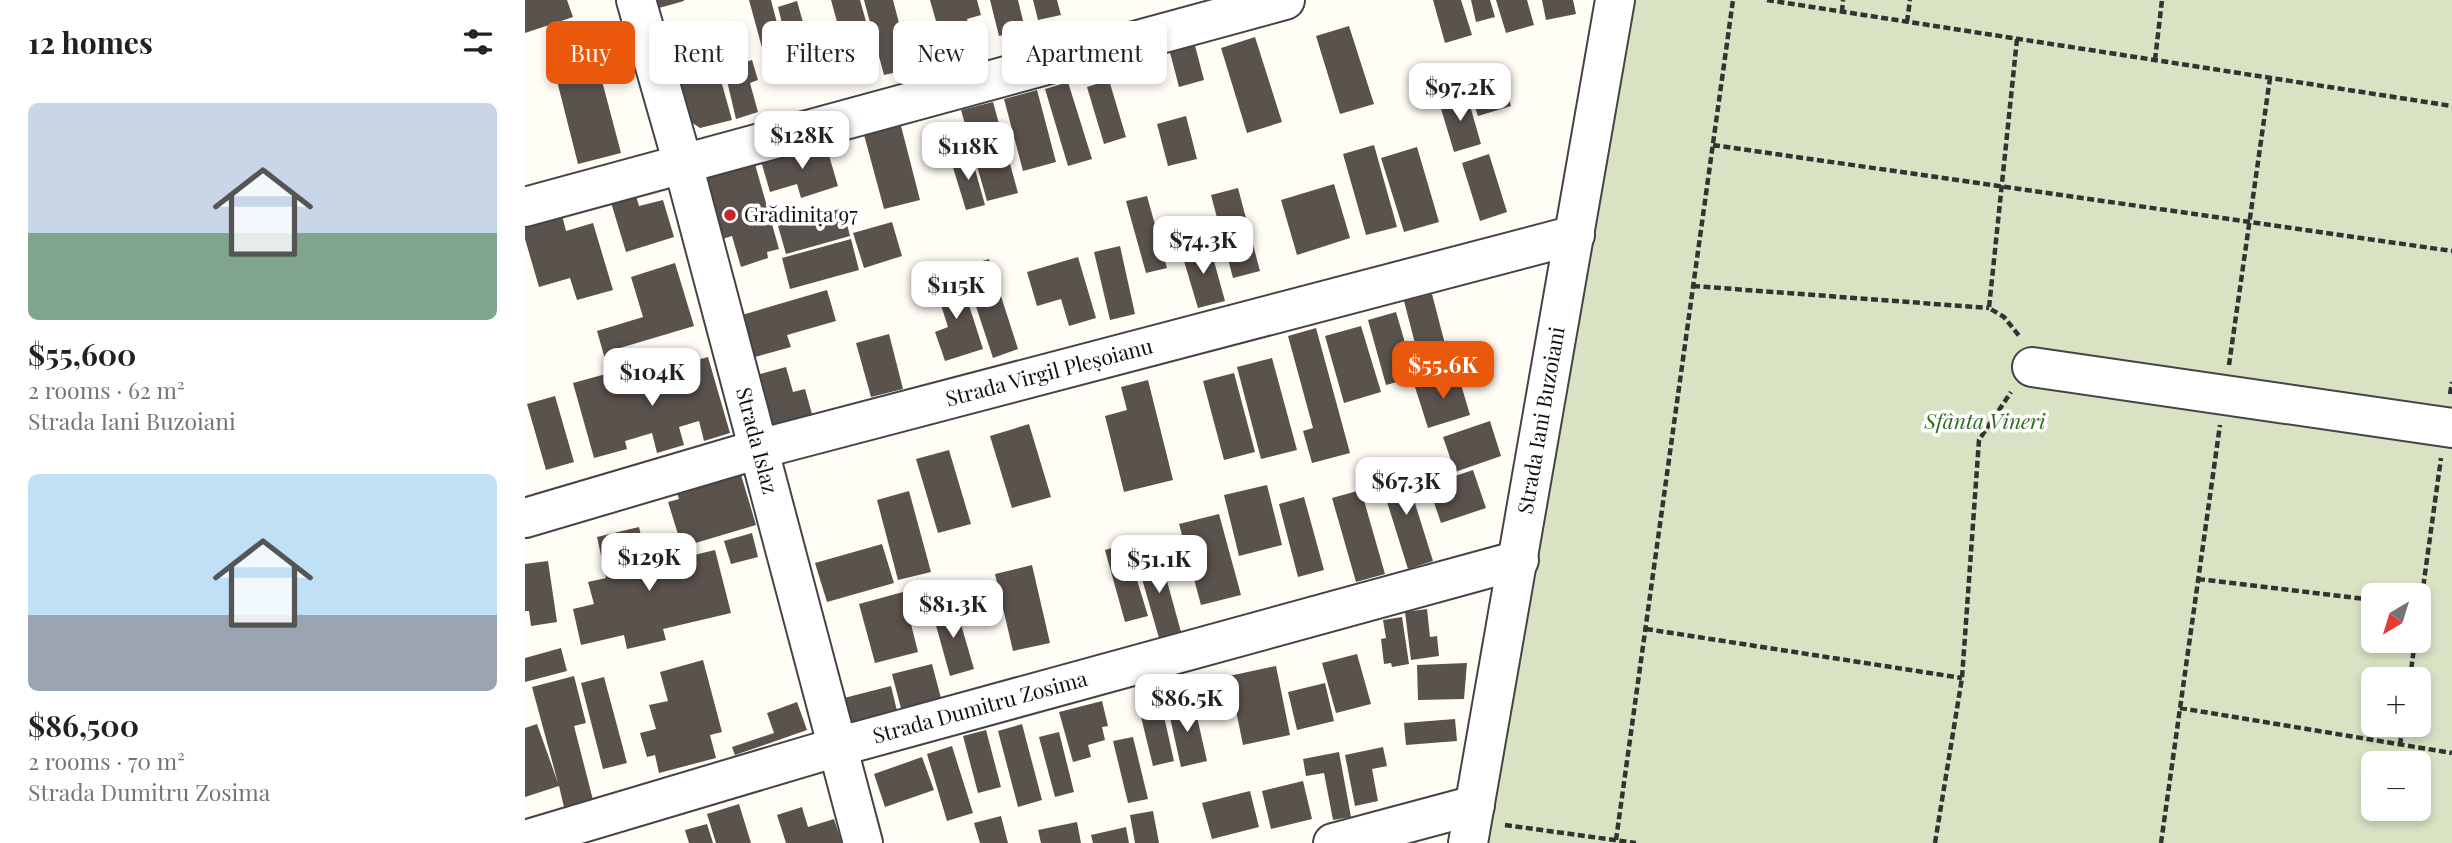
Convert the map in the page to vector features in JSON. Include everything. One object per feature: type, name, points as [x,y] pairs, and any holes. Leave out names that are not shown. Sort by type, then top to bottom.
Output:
[{"type":"street","name":"Strada Islaz","points":[[636,0],[683,164],[863,843]]},
{"type":"street","points":[[525,207],[1285,0]]},
{"type":"street","name":"Strada Iani Buzoiani","points":[[1468,843],[1490,815],[1519,559],[1615,0]]},
{"type":"street","name":"Strada Virgil Pleșoianu","points":[[525,518],[759,449],[1575,235]]},
{"type":"street","points":[[2032,367],[2449,427]]},
{"type":"street","name":"Strada Dumitru Zosima","points":[[525,839],[837,747],[1519,559]]},
{"type":"street","points":[[1333,843],[1490,815]]},
{"type":"path","points":[[1616,840],[1733,0]]},
{"type":"path","points":[[1770,0],[2452,106]]},
{"type":"path","points":[[1842,12],[1843,0]]},
{"type":"path","points":[[1907,22],[1910,0]]},
{"type":"path","points":[[2155,60],[2162,0]]},
{"type":"path","points":[[1989,309],[2017,39]]},
{"type":"path","points":[[2161,843],[2270,78]]},
{"type":"path","points":[[1713,145],[2452,251]]},
{"type":"path","points":[[1693,286],[1989,309],[2004,317],[2018,332],[2032,367],[1998,409],[1979,440],[1962,678],[1935,843]]},
{"type":"path","points":[[2423,583],[2449,427],[2452,382]]},
{"type":"path","points":[[2198,579],[2361,599]]},
{"type":"path","points":[[1646,629],[1962,678]]},
{"type":"path","points":[[2180,708],[2452,753]]},
{"type":"path","points":[[2400,745],[2401,737]]},
{"type":"path","points":[[1490,815],[1636,843]]},
{"type":"green space","name":"Sfânta Vineri","points":[[1629,0],[2452,0],[2452,843],[1482,843]]},
{"type":"building","points":[[525,0],[567,0],[573,17],[561,21],[546,21],[546,26],[525,33]]},
{"type":"building","points":[[657,0],[684,0],[684,1],[659,8]]},
{"type":"building","points":[[749,0],[771,0],[777,21],[762,21],[762,48]]},
{"type":"building","points":[[831,0],[860,0],[866,21],[837,21]]},
{"type":"building","points":[[864,0],[893,0],[898,21],[893,21],[893,73],[884,75],[879,56],[879,21],[870,21]]},
{"type":"building","points":[[930,0],[977,0],[981,15],[968,21],[936,21]]},
{"type":"building","points":[[990,0],[1018,0],[1023,21],[1002,21],[1002,35],[999,36]]},
{"type":"building","points":[[1033,0],[1057,0],[1061,15],[1038,20]]},
{"type":"building","points":[[1433,0],[1461,0],[1472,35],[1445,43]]},
{"type":"building","points":[[1471,0],[1490,0],[1495,17],[1476,22]]},
{"type":"building","points":[[1496,0],[1527,0],[1534,25],[1506,33]]},
{"type":"building","points":[[1542,0],[1573,0],[1576,14],[1546,20]]},
{"type":"building","points":[[797,1],[803,21],[781,21],[778,7]]},
{"type":"building","points":[[1349,26],[1374,104],[1340,114],[1316,36]]},
{"type":"building","points":[[1192,34],[1204,80],[1179,87],[1167,41]]},
{"type":"building","points":[[1255,37],[1282,122],[1247,133],[1221,48]]},
{"type":"building","points":[[752,60],[758,80],[750,83],[758,112],[736,119],[728,84],[748,84],[748,61]]},
{"type":"building","points":[[558,84],[603,84],[621,153],[578,164]]},
{"type":"building","points":[[671,84],[722,84],[732,120],[700,128],[679,114]]},
{"type":"building","points":[[1069,84],[1092,159],[1068,166],[1045,89]]},
{"type":"building","points":[[1110,84],[1126,137],[1104,144],[1087,87]]},
{"type":"building","points":[[1505,86],[1511,106],[1478,116],[1471,96]]},
{"type":"building","points":[[1037,90],[1056,162],[1023,171],[1004,99]]},
{"type":"building","points":[[1467,95],[1481,144],[1454,152],[1439,102]]},
{"type":"building","points":[[993,102],[1018,193],[987,201],[961,110]]},
{"type":"building","points":[[1186,116],[1197,159],[1168,166],[1157,124]]},
{"type":"building","points":[[900,122],[920,200],[884,209],[863,131]]},
{"type":"building","points":[[825,142],[838,186],[801,198],[797,184],[770,192],[761,161]]},
{"type":"building","points":[[1374,145],[1397,227],[1366,235],[1343,154]]},
{"type":"building","points":[[1417,147],[1439,222],[1404,232],[1381,158]]},
{"type":"building","points":[[1489,154],[1507,212],[1480,221],[1462,163]]},
{"type":"building","points":[[971,155],[985,205],[966,210],[951,161]]},
{"type":"building","points":[[755,164],[779,249],[767,252],[768,258],[741,267],[732,236],[719,240],[701,180]]},
{"type":"building","points":[[1334,184],[1350,238],[1297,255],[1281,200]]},
{"type":"building","points":[[1238,188],[1260,271],[1233,278],[1211,195]]},
{"type":"building","points":[[634,189],[639,206],[663,200],[674,237],[626,252],[609,196]]},
{"type":"building","points":[[1147,196],[1167,268],[1146,273],[1126,201]]},
{"type":"building","points":[[843,208],[850,236],[786,254],[778,226]]},
{"type":"building","points":[[525,213],[562,215],[566,231],[593,223],[613,290],[577,300],[570,278],[539,287],[525,239]]},
{"type":"building","points":[[892,222],[902,256],[864,268],[853,233]]},
{"type":"building","points":[[851,239],[859,270],[790,289],[782,258]]},
{"type":"building","points":[[1209,243],[1225,301],[1198,308],[1181,251]]},
{"type":"building","points":[[1120,246],[1135,314],[1110,320],[1094,252]]},
{"type":"building","points":[[1078,257],[1096,318],[1069,326],[1061,299],[1037,306],[1027,272]]},
{"type":"building","points":[[989,259],[1018,349],[993,358],[963,267]]},
{"type":"building","points":[[675,263],[694,326],[620,348],[624,361],[607,366],[597,331],[643,317],[631,277]]},
{"type":"building","points":[[959,274],[983,349],[945,361],[935,332],[948,327],[934,283]]},
{"type":"building","points":[[827,290],[836,321],[787,335],[791,347],[755,357],[742,315]]},
{"type":"building","points":[[1432,294],[1452,371],[1424,378],[1404,301]]},
{"type":"building","points":[[1396,312],[1415,377],[1386,385],[1368,320]]},
{"type":"building","points":[[1361,326],[1381,392],[1344,403],[1325,336]]},
{"type":"building","points":[[1316,328],[1350,453],[1312,463],[1303,431],[1313,428],[1288,336]]},
{"type":"building","points":[[889,334],[903,389],[871,397],[856,343]]},
{"type":"building","points":[[708,357],[730,433],[704,441],[699,421],[679,427],[684,445],[657,453],[652,433],[625,441],[627,449],[594,458],[573,383],[613,372],[619,394],[646,386],[643,375]]},
{"type":"building","points":[[1272,358],[1297,450],[1261,459],[1237,367]]},
{"type":"building","points":[[786,367],[793,392],[805,389],[814,421],[773,432],[757,375]]},
{"type":"building","points":[[1234,373],[1255,452],[1224,460],[1203,381]]},
{"type":"building","points":[[1458,374],[1470,415],[1428,428],[1415,387]]},
{"type":"building","points":[[1148,380],[1173,480],[1124,492],[1105,416],[1127,410],[1121,387]]},
{"type":"building","points":[[555,396],[574,462],[546,470],[527,404]]},
{"type":"building","points":[[1490,421],[1501,456],[1455,472],[1443,437]]},
{"type":"building","points":[[1029,424],[1051,497],[1012,508],[990,436]]},
{"type":"building","points":[[949,450],[971,524],[938,533],[916,459]]},
{"type":"building","points":[[1403,465],[1433,561],[1408,569],[1378,473]]},
{"type":"building","points":[[739,468],[756,525],[682,547],[668,502],[679,499],[675,487]]},
{"type":"building","points":[[1473,470],[1486,508],[1441,523],[1428,485]]},
{"type":"building","points":[[1267,485],[1282,545],[1239,556],[1224,495]]},
{"type":"building","points":[[1361,490],[1385,574],[1356,582],[1332,498]]},
{"type":"building","points":[[909,491],[931,572],[898,580],[877,500]]},
{"type":"building","points":[[1304,497],[1324,570],[1298,577],[1279,504]]},
{"type":"building","points":[[1219,514],[1241,595],[1201,605],[1179,524]]},
{"type":"building","points":[[639,527],[648,566],[715,550],[731,613],[663,629],[666,640],[627,649],[624,635],[581,645],[573,609],[594,604],[588,582],[606,578],[597,537]]},
{"type":"building","points":[[752,533],[758,557],[731,564],[724,541]]},
{"type":"building","points":[[882,544],[894,583],[827,602],[815,563]]},
{"type":"building","points":[[1126,544],[1148,616],[1125,622],[1105,550]]},
{"type":"building","points":[[1159,552],[1181,632],[1159,638],[1136,558]]},
{"type":"building","points":[[548,561],[557,622],[531,626],[529,611],[525,611],[525,564]]},
{"type":"building","points":[[1032,565],[1050,643],[1013,651],[995,574]]},
{"type":"building","points":[[903,592],[918,652],[875,663],[859,604]]},
{"type":"building","points":[[955,604],[974,669],[950,676],[932,611]]},
{"type":"building","points":[[1427,609],[1430,637],[1437,636],[1439,656],[1411,660],[1405,612]]},
{"type":"building","points":[[1402,617],[1409,664],[1392,667],[1391,663],[1384,664],[1381,639],[1386,638],[1383,620]]},
{"type":"building","points":[[561,648],[567,671],[525,682],[525,658]]},
{"type":"building","points":[[1357,654],[1371,704],[1336,713],[1322,663]]},
{"type":"building","points":[[703,660],[722,732],[710,735],[716,758],[659,773],[655,755],[647,757],[640,733],[656,729],[649,705],[668,701],[660,672]]},
{"type":"building","points":[[1467,663],[1464,699],[1418,700],[1417,665]]},
{"type":"building","points":[[932,664],[942,702],[903,716],[892,674]]},
{"type":"building","points":[[1276,666],[1290,735],[1243,745],[1229,676]]},
{"type":"building","points":[[574,676],[586,723],[574,726],[593,800],[564,807],[559,786],[525,797],[525,728],[537,724],[558,783],[532,687]]},
{"type":"building","points":[[604,677],[627,763],[603,769],[581,683]]},
{"type":"building","points":[[1325,683],[1334,721],[1297,730],[1288,692]]},
{"type":"building","points":[[891,686],[898,715],[852,727],[844,698]]},
{"type":"building","points":[[1187,700],[1191,718],[1197,717],[1207,761],[1181,767],[1167,704]]},
{"type":"building","points":[[1102,701],[1108,726],[1102,727],[1105,740],[1088,745],[1091,757],[1073,762],[1059,712]]},
{"type":"building","points":[[797,702],[807,730],[735,755],[732,747],[774,733],[767,713]]},
{"type":"building","points":[[1163,712],[1174,761],[1153,766],[1141,717]]},
{"type":"building","points":[[1455,719],[1457,741],[1406,745],[1404,723]]},
{"type":"building","points":[[1022,724],[1042,800],[1018,807],[998,731]]},
{"type":"building","points":[[986,730],[1001,787],[978,793],[963,736]]},
{"type":"building","points":[[1059,732],[1074,792],[1055,797],[1039,737]]},
{"type":"building","points":[[1133,737],[1148,799],[1128,803],[1113,741]]},
{"type":"building","points":[[952,746],[973,813],[947,821],[927,754]]},
{"type":"building","points":[[1383,747],[1387,766],[1372,769],[1378,801],[1355,806],[1345,755]]},
{"type":"building","points":[[1339,752],[1351,817],[1333,820],[1324,773],[1306,776],[1303,759]]},
{"type":"building","points":[[922,757],[934,790],[885,807],[874,774]]},
{"type":"building","points":[[1303,781],[1312,819],[1271,829],[1262,791]]},
{"type":"building","points":[[1250,791],[1259,827],[1212,839],[1202,803]]},
{"type":"building","points":[[739,804],[751,843],[716,843],[707,814]]},
{"type":"building","points":[[802,807],[808,827],[834,819],[842,843],[786,843],[777,815]]},
{"type":"building","points":[[1153,811],[1159,843],[1135,843],[1130,815]]},
{"type":"building","points":[[1001,816],[1008,843],[980,843],[974,823]]},
{"type":"building","points":[[1077,822],[1081,843],[1041,843],[1038,830]]},
{"type":"building","points":[[707,824],[713,843],[689,843],[685,830]]},
{"type":"building","points":[[1126,827],[1129,843],[1093,843],[1091,835]]},
{"type":"place","name":"Grădinița 97","points":[[730,215]]}]
